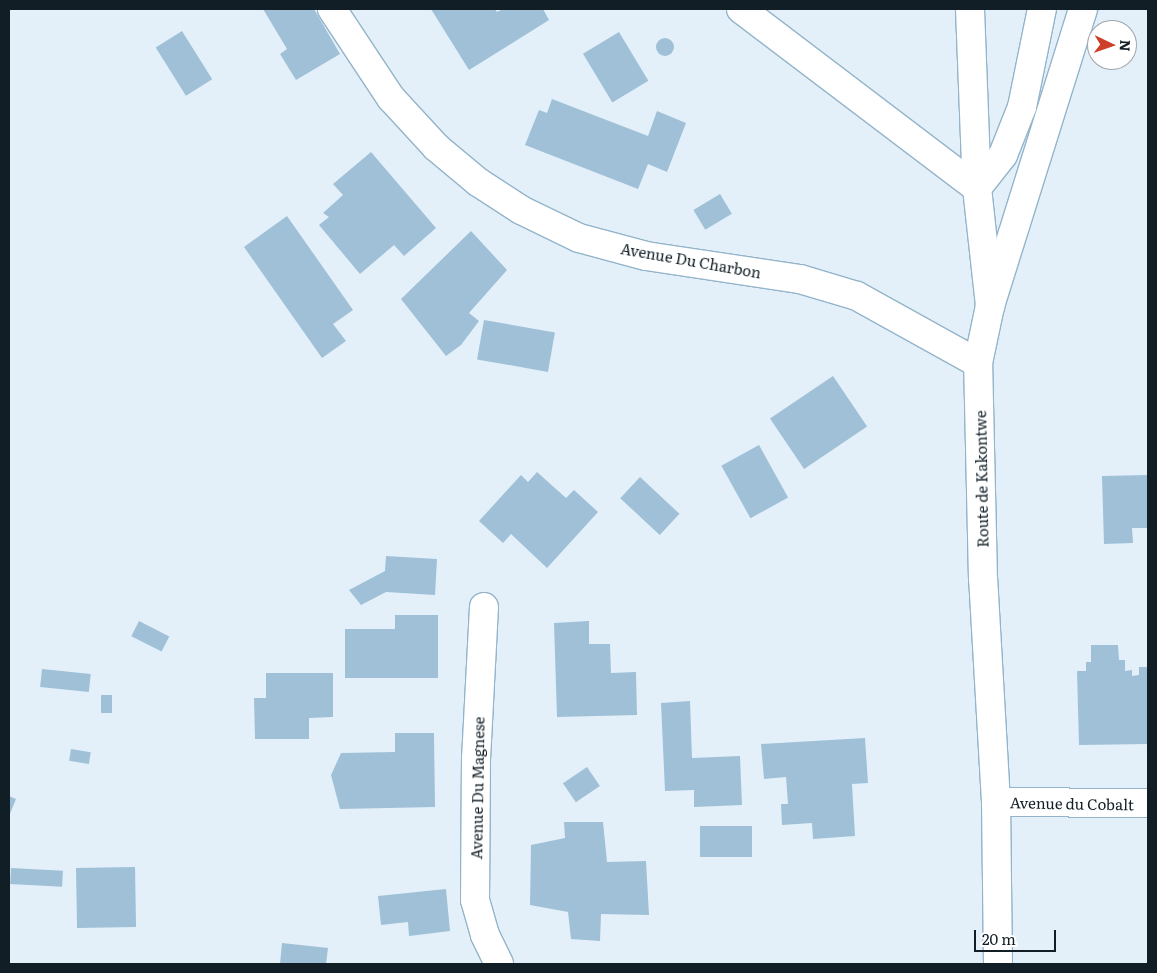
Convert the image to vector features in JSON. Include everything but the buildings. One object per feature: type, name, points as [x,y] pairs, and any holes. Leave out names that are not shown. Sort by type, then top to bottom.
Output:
[{"type":"street","name":"Avenue Du Charbon","points":[[332,9],[391,98],[436,147],[478,182],[521,210],[579,238],[646,256],[800,279],[857,296],[978,363]]},
{"type":"street","points":[[741,9],[977,188]]},
{"type":"street","points":[[970,9],[977,188],[990,306]]},
{"type":"street","points":[[977,188],[1003,155],[1022,107],[1042,9]]},
{"type":"street","name":"Route de Kakontwe","points":[[998,964],[996,802],[983,579],[978,363],[990,306],[1083,9]]},
{"type":"street","name":"Avenue Du Magnese","points":[[484,607],[476,758],[475,900],[485,935],[500,964]]},
{"type":"street","name":"Avenue du Cobalt","points":[[996,802],[1148,803]]}]
